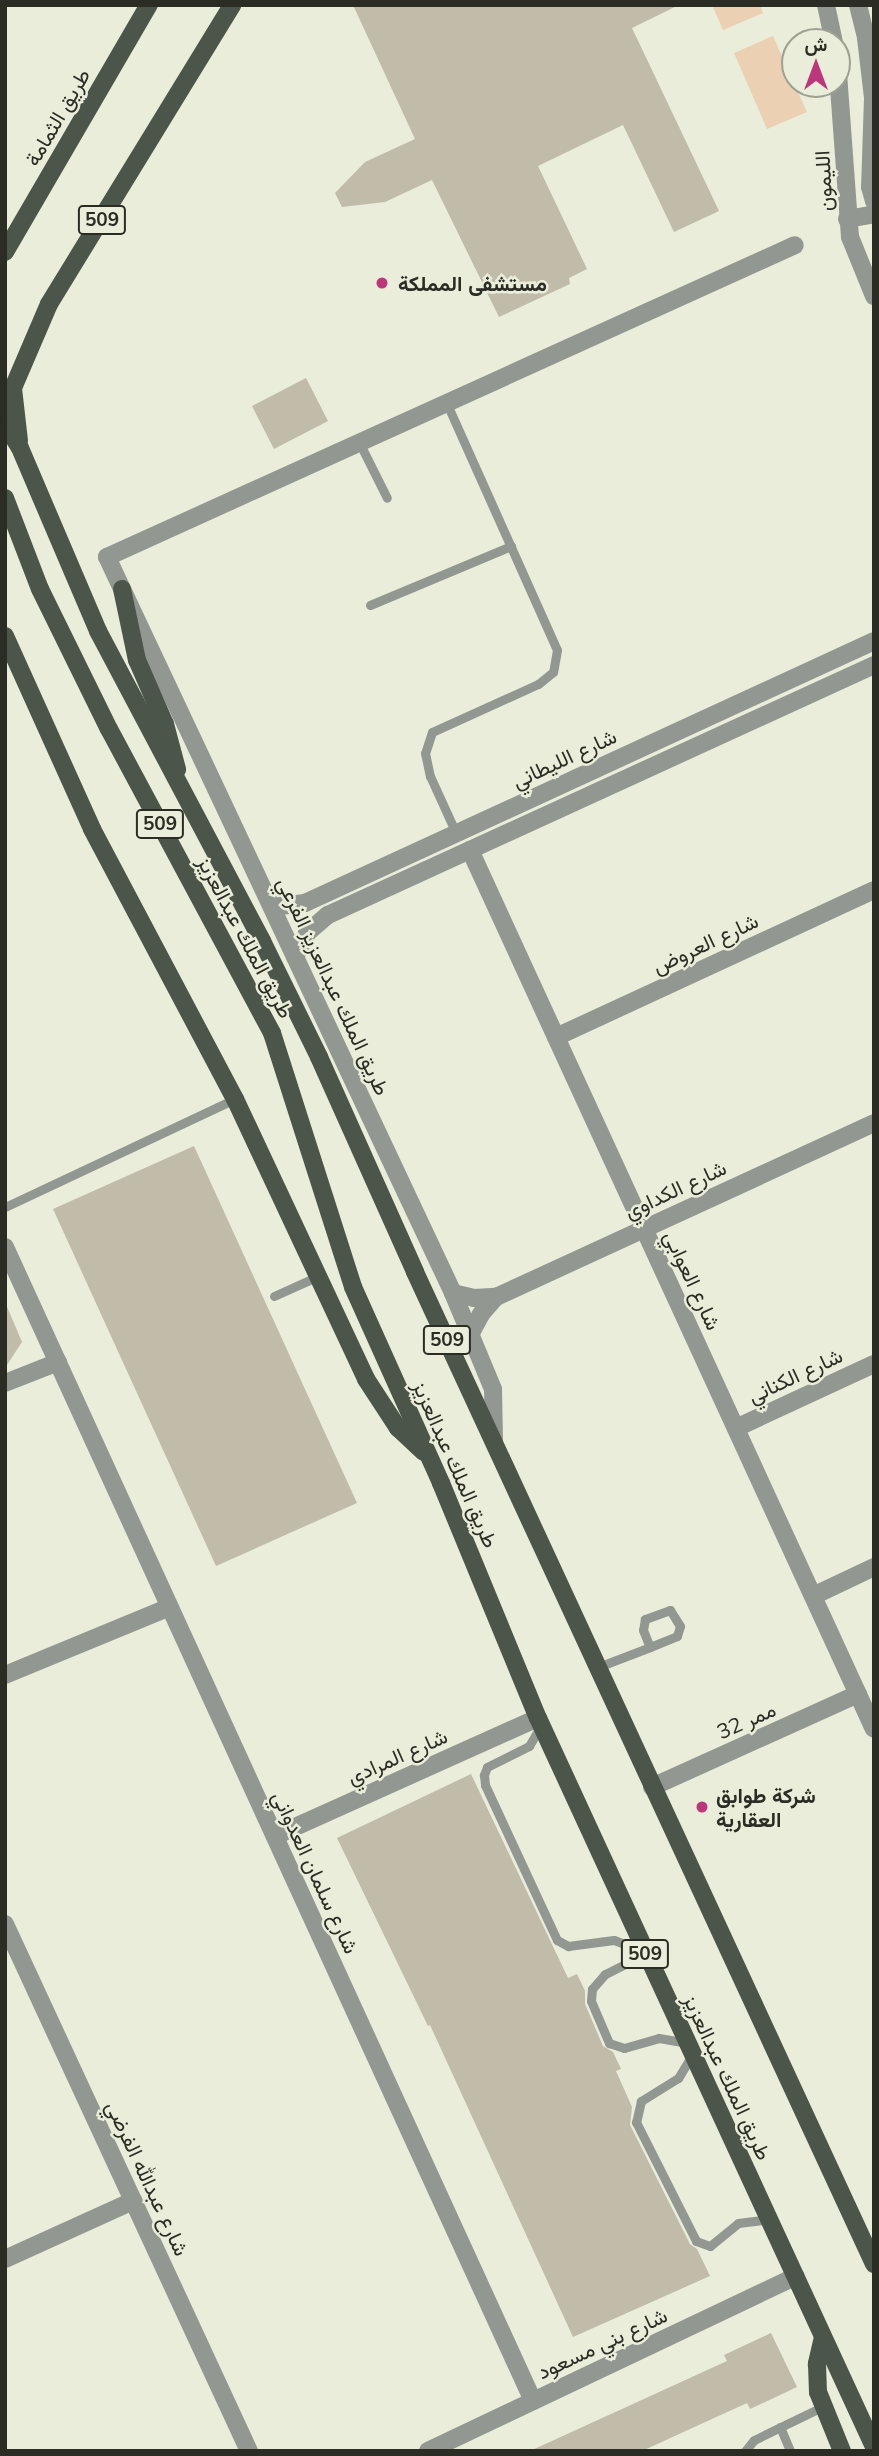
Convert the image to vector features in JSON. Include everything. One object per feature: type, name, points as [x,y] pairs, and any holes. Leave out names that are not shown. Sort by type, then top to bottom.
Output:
[{"type":"main road","name":"طريق الثمامة","points":[[5,252],[149,5]]},
{"type":"main road","name":"طريق الملك عبدالعزيز","points":[[20,448],[13,388],[49,304],[232,5]]},
{"type":"main road","name":"طريق الملك عبدالعزيز","points":[[5,424],[20,448],[98,631],[262,941],[319,1057],[652,1787],[874,2264]]},
{"type":"main road","name":"طريق الملك عبدالعزيز","points":[[5,498],[40,589],[103,717],[272,1033],[353,1287],[429,1457],[539,1721],[874,2446]]},
{"type":"main road","points":[[122,589],[137,660],[164,724],[182,794]]},
{"type":"main road","points":[[8,642],[92,829],[235,1099],[366,1379],[398,1428],[429,1457]]},
{"type":"main road","points":[[823,2337],[816,2378],[822,2407],[842,2451]]},
{"type":"street","points":[[826,5],[831,28]]},
{"type":"street","points":[[858,5],[866,38],[873,96],[870,187],[874,201]]},
{"type":"street","name":"الليمون","points":[[839,98],[850,237],[874,296]]},
{"type":"street","points":[[847,219],[874,214]]},
{"type":"street","points":[[360,444],[795,244]]},
{"type":"street","name":"طريق الملك عبدالعزيز الفرعي","points":[[360,444],[107,557],[471,1333],[493,1389],[494,1441]]},
{"type":"street","name":"شارع الليطاني","points":[[272,907],[305,903],[874,640]]},
{"type":"street","name":"شارع الليطاني","points":[[295,957],[307,933],[328,915],[874,665]]},
{"type":"street","name":"شارع العوابي","points":[[470,850],[874,1729]]},
{"type":"street","name":"شارع العروض","points":[[556,1037],[874,890]]},
{"type":"street","name":"شارع الكداوي","points":[[453,1293],[474,1298],[496,1297],[874,1123]]},
{"type":"street","name":"شارع سلمان العدواني","points":[[5,1247],[533,2401]]},
{"type":"street","name":"شارع الكداوي","points":[[471,1333],[481,1314],[496,1297]]},
{"type":"street","points":[[5,1383],[58,1362]]},
{"type":"street","name":"شارع الكناني","points":[[736,1428],[874,1364]]},
{"type":"street","points":[[813,1596],[874,1567]]},
{"type":"street","points":[[5,1675],[170,1607]]},
{"type":"street","name":"ممر 32","points":[[652,1787],[858,1695]]},
{"type":"street","name":"شارع المرادي","points":[[275,1836],[539,1721]]},
{"type":"street","name":"شارع عبدالله الفرضي","points":[[5,1924],[249,2451]]},
{"type":"street","points":[[5,2259],[133,2201]]},
{"type":"street","name":"شارع بني مسعود","points":[[428,2451],[796,2276]]},
{"type":"lane","points":[[447,404],[557,650],[553,672],[538,684],[432,732],[425,753],[430,776],[456,833]]},
{"type":"lane","points":[[360,444],[387,498]]},
{"type":"lane","points":[[370,605],[511,546]]},
{"type":"lane","points":[[5,1207],[235,1099]]},
{"type":"lane","points":[[274,1296],[316,1277]]},
{"type":"lane","points":[[598,1667],[650,1647],[680,1633],[680,1626],[670,1610],[645,1619],[643,1630],[650,1647]]},
{"type":"lane","points":[[539,1721],[529,1746],[487,1767],[485,1785],[557,1940],[568,1946],[614,1940],[645,1953]]},
{"type":"lane","points":[[645,1953],[605,1974],[592,1989],[591,2001],[609,2043],[624,2048],[659,2038],[690,2049],[690,2063],[678,2078],[641,2101],[636,2122],[696,2241],[710,2246],[738,2223],[769,2220]]},
{"type":"lane","points":[[745,2451],[754,2440],[822,2407]]},
{"type":"lane","points":[[780,2427],[790,2451]]},
{"type":"shaded area","points":[[712,5],[760,5],[763,13],[723,30]]},
{"type":"shaded area","points":[[773,36],[781,54],[781,98],[801,98],[807,112],[767,129],[734,53]]},
{"type":"building","points":[[353,5],[679,5],[632,28],[719,211],[674,232],[623,125],[538,166],[587,269],[569,278],[570,284],[499,317],[432,180],[385,202],[342,207],[335,193],[365,162],[415,139]]},
{"type":"building","points":[[306,378],[328,421],[274,449],[252,406]]},
{"type":"building","points":[[194,1146],[357,1503],[216,1566],[53,1209]]},
{"type":"building","points":[[5,1302],[22,1342],[5,1368]]},
{"type":"building","points":[[471,1774],[568,1978],[577,1974],[585,1991],[585,2004],[603,2046],[613,2052],[621,2069],[616,2071],[632,2107],[630,2125],[690,2244],[697,2249],[710,2276],[573,2337],[430,2025],[428,2026],[337,1838]]},
{"type":"building","points":[[771,2333],[797,2387],[750,2409],[747,2403],[642,2451],[530,2451],[727,2361],[724,2355]]},
{"type":"place","name":"مستشفى المملكة","points":[[382,283]]},
{"type":"place","name":"شركة طوابق العقارية","points":[[702,1807]]}]
